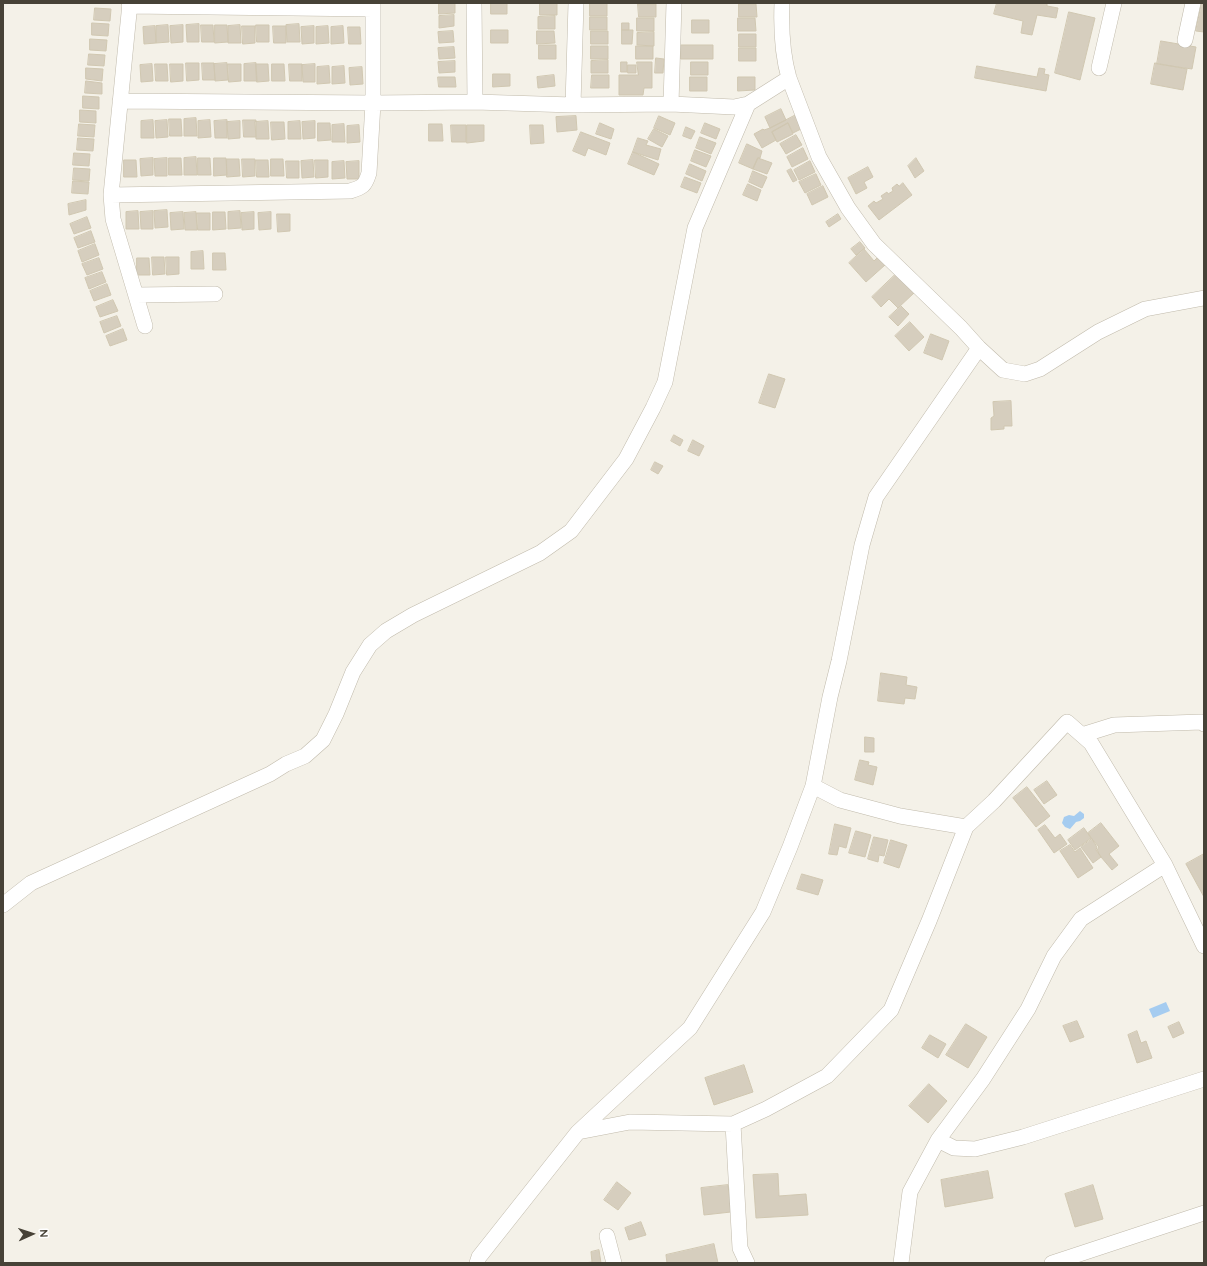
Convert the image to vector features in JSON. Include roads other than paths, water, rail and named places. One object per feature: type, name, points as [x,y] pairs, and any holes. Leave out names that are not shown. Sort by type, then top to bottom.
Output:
[{"type":"street","points":[[474,3],[475,102]]},
{"type":"street","points":[[573,106],[576,3]]},
{"type":"street","points":[[671,104],[674,3]]},
{"type":"street","points":[[782,3],[783,45],[785,65],[789,78],[819,157],[848,208],[874,244],[1003,370],[1025,374],[1040,369],[1098,332],[1145,309],[1204,298]]},
{"type":"street","points":[[1099,68],[1114,3]]},
{"type":"street","points":[[1185,40],[1193,3]]},
{"type":"street","points":[[112,195],[350,191],[361,188],[366,182],[369,173],[373,103],[373,6],[129,5],[112,195],[113,220],[145,326]]},
{"type":"street","points":[[120,101],[373,103],[475,102],[573,106],[671,104],[734,106],[748,104],[789,78]]},
{"type":"street","points":[[3,905],[31,883],[270,774],[286,764],[305,756],[323,740],[336,714],[353,672],[370,645],[386,630],[413,615],[540,553],[571,532],[626,459],[665,382],[695,228],[748,104]]},
{"type":"street","points":[[136,295],[215,294]]},
{"type":"street","points":[[477,1263],[479,1257],[578,1132],[690,1028],[763,912],[813,786],[862,545],[876,497],[979,348]]},
{"type":"street","points":[[578,1132],[630,1122],[733,1124],[766,1109],[827,1076],[891,1010],[929,921],[966,827],[994,800],[1067,722],[1091,743],[1166,865],[1204,946]]},
{"type":"street","points":[[1082,735],[1114,725],[1202,722],[1204,724]]},
{"type":"street","points":[[813,786],[840,800],[900,816],[966,827]]},
{"type":"street","points":[[901,1263],[910,1192],[938,1140],[987,1072],[1028,1009],[1054,956],[1081,919],[1166,865]]},
{"type":"street","points":[[938,1140],[954,1148],[975,1149],[1023,1137],[1204,1079]]},
{"type":"street","points":[[733,1124],[740,1248],[747,1263]]},
{"type":"street","points":[[1052,1263],[1204,1212]]},
{"type":"street","points":[[607,1236],[614,1263]]},
{"type":"water","points":[[1080,811],[1084,814],[1084,818],[1076,822],[1070,829],[1065,827],[1062,823],[1064,817],[1069,815],[1074,816]]},
{"type":"water","points":[[1166,1002],[1170,1011],[1153,1018],[1149,1009]]}]
